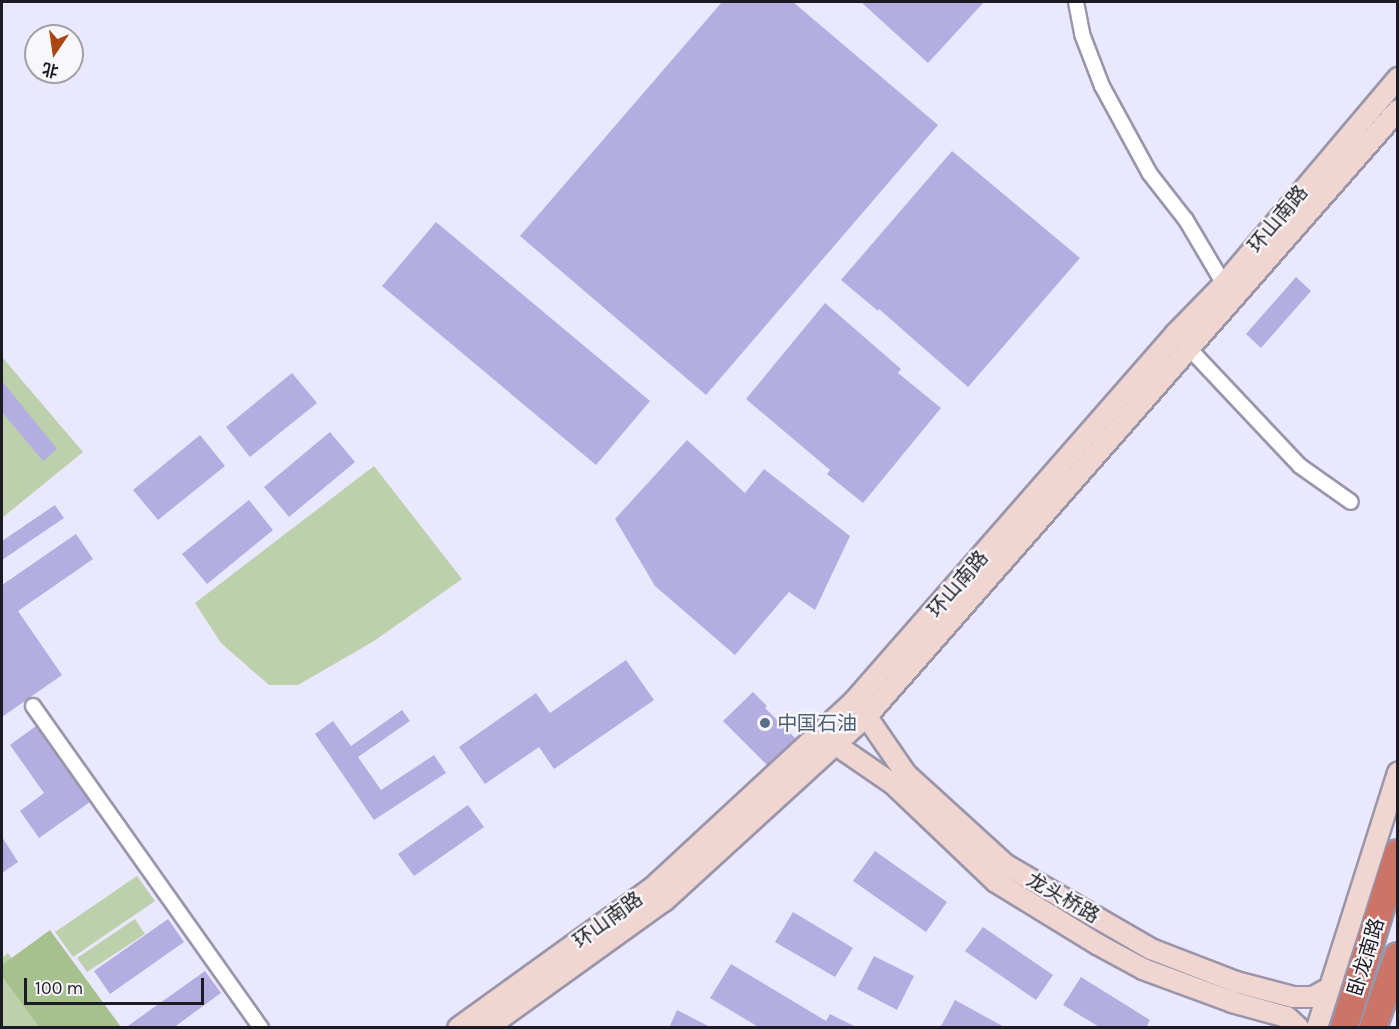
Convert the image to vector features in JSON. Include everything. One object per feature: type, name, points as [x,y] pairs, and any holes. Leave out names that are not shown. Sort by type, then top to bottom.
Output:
[{"type":"highway","name":"卧龙南路","points":[[1344,1028],[1398,853]]},
{"type":"highway","name":"卧龙南路","points":[[1373,1028],[1398,956]]},
{"type":"main road","name":"环山南路","points":[[1228,291],[1398,78]]},
{"type":"main road","name":"环山南路","points":[[487,1028],[664,901],[827,739],[854,701],[1181,341],[1398,110]]},
{"type":"main road","name":"环山南路","points":[[458,1028],[651,889],[827,739],[868,715],[1181,341]]},
{"type":"main road","name":"龙头桥路","points":[[854,701],[868,715],[906,774],[1006,865],[1151,949],[1225,978],[1293,997],[1313,997],[1329,988]]},
{"type":"main road","name":"龙头桥路","points":[[827,739],[893,784],[996,882],[1097,944],[1143,969],[1232,1002],[1287,1017],[1299,1028]]},
{"type":"main road","points":[[1317,1028],[1398,773]]},
{"type":"street","points":[[1076,2],[1082,34],[1102,86],[1150,174],[1186,220],[1228,291]]},
{"type":"street","points":[[1181,341],[1300,466],[1351,502]]},
{"type":"street","points":[[33,706],[261,1028]]},
{"type":"green space","points":[[2,357],[83,452],[2,518]]},
{"type":"green space","points":[[374,466],[462,579],[374,641],[298,685],[269,685],[221,643],[195,603]]},
{"type":"green space","points":[[137,876],[155,901],[73,957],[55,932]]},
{"type":"green space","points":[[135,919],[145,934],[87,972],[77,958]]},
{"type":"green space","points":[[50,930],[121,1027],[39,1027],[2,976],[2,965]]},
{"type":"green space","points":[[8,953],[60,1027],[2,1027],[2,958]]},
{"type":"building","points":[[722,2],[793,2],[938,125],[706,395],[520,236]]},
{"type":"building","points":[[861,2],[984,2],[928,63]]},
{"type":"building","points":[[952,151],[1080,258],[968,387],[879,309],[878,311],[841,280]]},
{"type":"building","points":[[436,222],[650,401],[596,465],[382,286]]},
{"type":"building","points":[[1296,277],[1311,291],[1261,348],[1246,334]]},
{"type":"building","points":[[825,303],[901,369],[898,373],[941,408],[863,503],[827,474],[830,470],[746,399]]},
{"type":"building","points":[[292,373],[317,403],[250,457],[226,427]]},
{"type":"building","points":[[2,381],[57,449],[43,461],[2,412]]},
{"type":"building","points":[[330,432],[355,462],[289,517],[264,487]]},
{"type":"building","points":[[200,435],[225,466],[158,520],[133,490]]},
{"type":"building","points":[[687,440],[745,493],[764,469],[850,536],[815,610],[789,592],[735,655],[655,586],[615,519]]},
{"type":"building","points":[[249,500],[273,530],[207,584],[182,554]]},
{"type":"building","points":[[55,505],[64,518],[2,560],[2,541]]},
{"type":"building","points":[[76,534],[93,559],[18,611],[62,675],[2,717],[2,585]]},
{"type":"building","points":[[626,660],[654,700],[554,769],[539,747],[485,784],[459,747],[536,693],[550,713]]},
{"type":"building","points":[[753,692],[767,706],[765,708],[796,739],[767,765],[723,721]]},
{"type":"building","points":[[402,710],[410,721],[358,757],[381,790],[434,755],[446,773],[374,820],[315,734],[333,721],[351,746]]},
{"type":"building","points":[[36,726],[90,802],[39,838],[20,811],[44,793],[10,745]]},
{"type":"building","points":[[468,805],[484,827],[414,876],[398,854]]},
{"type":"building","points":[[2,837],[18,862],[2,873]]},
{"type":"building","points":[[875,851],[947,902],[926,932],[853,881]]},
{"type":"building","points":[[793,912],[853,948],[835,977],[775,942]]},
{"type":"building","points":[[168,919],[184,942],[110,994],[94,971]]},
{"type":"building","points":[[983,927],[1053,975],[1036,1000],[965,951]]},
{"type":"building","points":[[874,956],[914,976],[897,1010],[857,989]]},
{"type":"building","points":[[731,964],[826,1021],[830,1014],[858,1028],[760,1028],[710,998]]},
{"type":"building","points":[[205,971],[221,993],[173,1028],[125,1028]]},
{"type":"building","points":[[1081,977],[1150,1020],[1146,1028],[1101,1028],[1063,1005]]},
{"type":"building","points":[[955,1000],[1006,1028],[940,1028]]},
{"type":"building","points":[[677,1010],[712,1028],[669,1028]]},
{"type":"place","name":"中国石油","points":[[765,723]]}]
